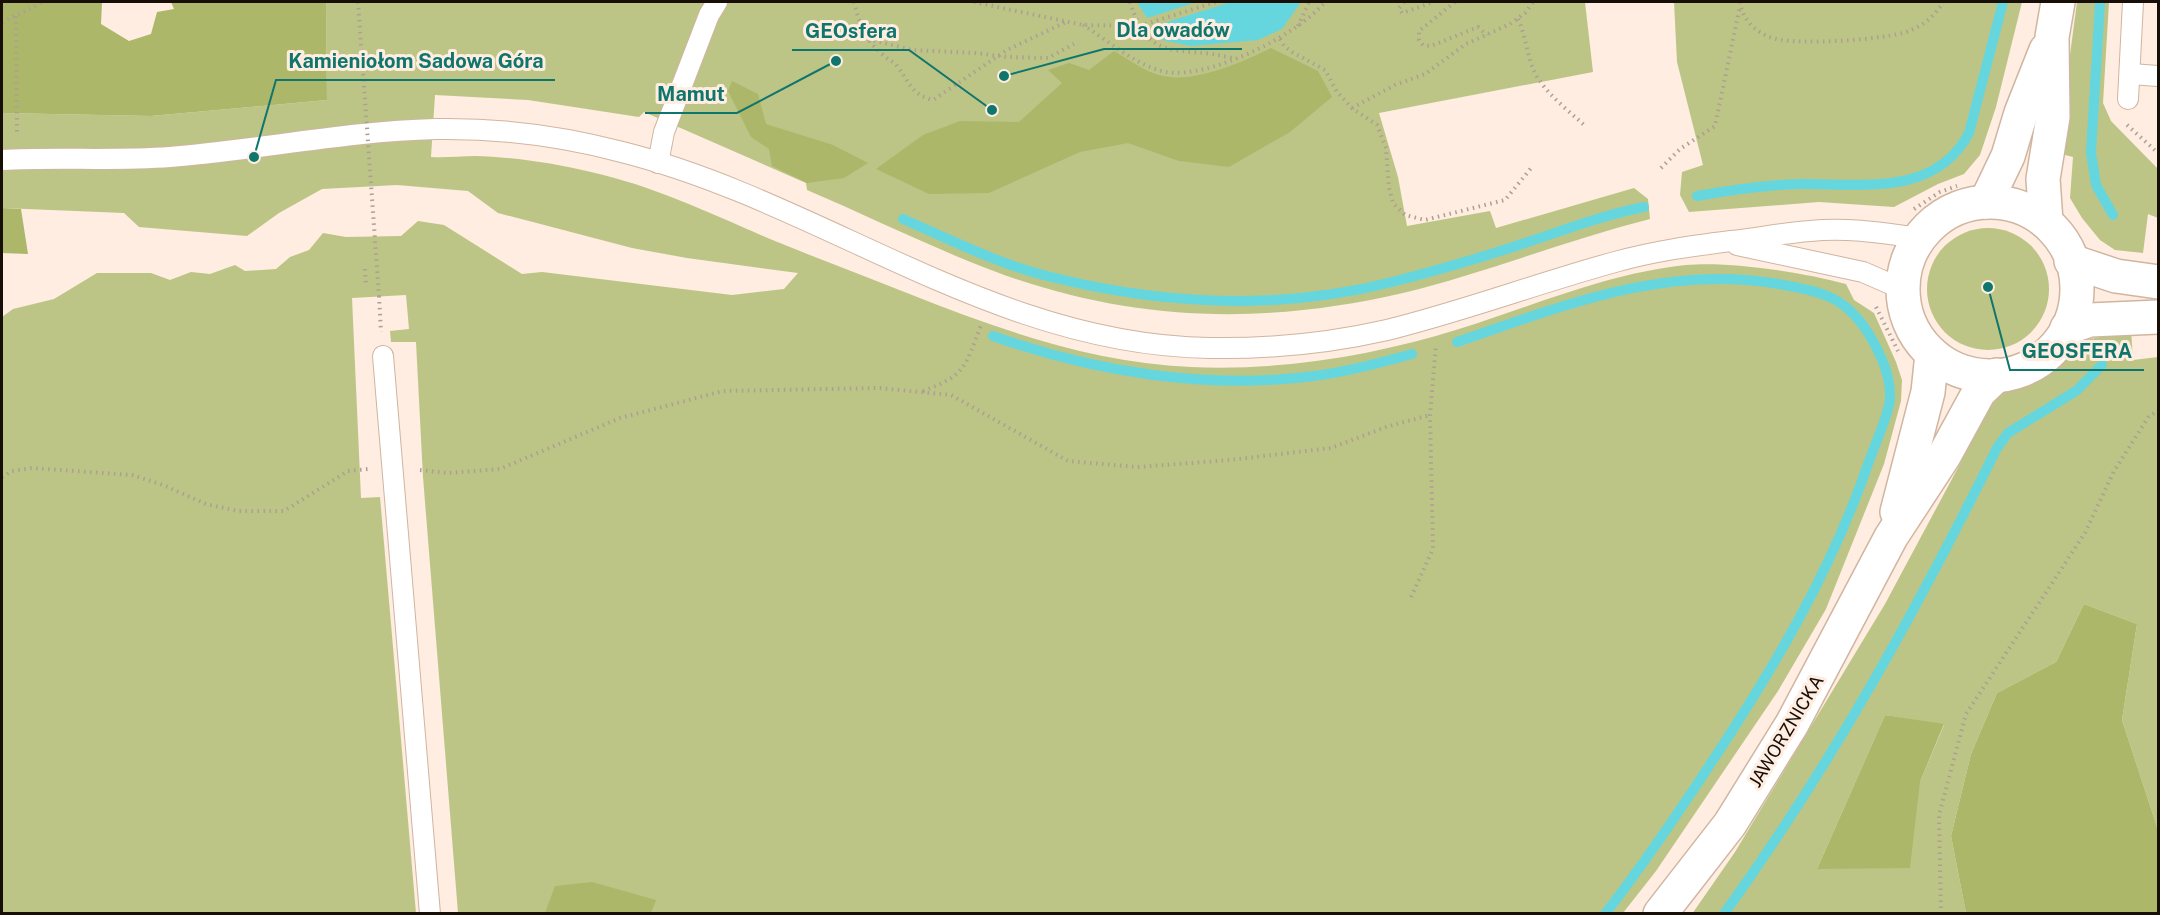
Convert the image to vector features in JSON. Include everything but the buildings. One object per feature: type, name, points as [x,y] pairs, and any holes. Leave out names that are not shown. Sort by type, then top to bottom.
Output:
[{"type":"street","points":[[2046,222],[2043,179],[2053,117],[2052,38],[2058,2]]},
{"type":"street","points":[[1974,193],[2024,209],[2046,222],[2065,244],[2077,283],[2076,299],[2062,338],[2041,359],[2017,372],[1978,375],[1917,357],[1916,336],[1904,308],[1902,289],[1914,224],[1934,222],[1961,207],[2008,156],[2021,113],[2052,38]]},
{"type":"street","points":[[2071,261],[2116,276],[2158,282]]},
{"type":"street","points":[[2067,328],[2090,320],[2158,316]]},
{"type":"street","name":"JAWORZNICKA","points":[[1891,537],[1928,392],[1917,357]]},
{"type":"street","name":"JAWORZNICKA","points":[[1660,914],[1730,824],[1792,724],[1891,537],[1944,456],[1979,392],[1997,375]]},
{"type":"lane","points":[[658,163],[664,132],[709,15],[717,2]]},
{"type":"lane","points":[[2128,99],[2133,2]]},
{"type":"lane","points":[[2131,74],[2158,76]]},
{"type":"lane","points":[[10,159],[165,157],[438,129],[521,133],[555,138],[617,150],[689,172],[990,302],[1066,328],[1136,342],[1208,348],[1273,346],[1342,339],[1430,318],[1619,261],[1680,247],[1814,230],[1868,231],[1914,224]]},
{"type":"lane","points":[[1726,242],[1863,272],[1902,289]]},
{"type":"lane","points":[[383,356],[430,914]]},
{"type":"path","points":[[2,22],[44,2]]},
{"type":"path","points":[[358,2],[383,356]]},
{"type":"path","points":[[854,2],[858,20],[867,38],[896,65],[910,89],[922,97],[933,100],[997,56],[1066,22]]},
{"type":"path","points":[[974,2],[1083,25],[1139,26],[1216,2]]},
{"type":"path","points":[[1130,2],[1139,26],[1150,40],[1164,48],[1185,52],[1205,51],[1232,58]]},
{"type":"path","points":[[1298,26],[1309,2]]},
{"type":"path","points":[[1083,25],[1145,65],[1168,72],[1204,68],[1280,39],[1314,15],[1325,2]]},
{"type":"path","points":[[1404,2],[1399,8],[1402,13],[1433,2]]},
{"type":"path","points":[[1455,2],[1419,31],[1419,40],[1423,45],[1431,46],[1478,27],[1487,35]]},
{"type":"path","points":[[1352,108],[1395,85],[1425,74],[1466,44],[1518,19],[1533,2]]},
{"type":"path","points":[[1740,3],[1751,26],[1776,39],[1824,41],[1888,37],[1907,32],[1931,18],[1943,2]]},
{"type":"path","points":[[1661,168],[1680,149],[1715,126],[1740,3]]},
{"type":"path","points":[[10,159],[16,16]]},
{"type":"path","points":[[1518,19],[1525,34],[1534,71],[1548,91],[1584,125]]},
{"type":"path","points":[[867,38],[912,50],[1048,58],[1074,44]]},
{"type":"path","points":[[1280,39],[1284,46],[1292,52],[1325,70],[1337,92],[1352,108],[1377,125],[1386,148],[1389,188],[1393,203],[1405,215],[1425,220],[1505,200],[1532,167]]},
{"type":"path","points":[[1914,224],[1940,192],[1974,193]]},
{"type":"path","points":[[365,269],[366,287]]},
{"type":"path","points":[[1871,300],[1917,357]]},
{"type":"path","points":[[919,392],[949,382],[965,366],[990,302]]},
{"type":"path","points":[[1411,597],[1433,549],[1430,415],[1437,349],[1430,318]]},
{"type":"path","points":[[2,477],[12,471],[32,468],[132,475],[163,485],[206,504],[238,511],[284,511],[348,471],[394,467],[448,473],[500,469],[620,418],[723,391],[869,388],[951,395],[1068,461],[1137,467],[1230,460],[1331,448],[1386,427],[1430,415]]},
{"type":"path","points":[[1941,914],[1939,815],[1966,714],[2085,533],[2120,462],[2149,416],[2158,411]]},
{"type":"green space","points":[[2,2],[102,2],[101,24],[129,41],[151,34],[157,12],[174,9],[171,2],[326,2],[327,100],[151,116],[2,113]]},
{"type":"green space","points":[[326,2],[1585,2],[1593,72],[1379,113],[1398,177],[1407,226],[1490,211],[1496,228],[1634,188],[1648,199],[1650,219],[1434,285],[1347,304],[1291,311],[1237,314],[1183,313],[1129,307],[1076,296],[1022,281],[948,253],[807,190],[806,183],[644,112],[639,117],[528,100],[435,95],[431,157],[475,156],[519,159],[614,178],[682,201],[787,246],[942,307],[1011,331],[1081,351],[1153,364],[1225,368],[1259,367],[1360,354],[1426,339],[1571,291],[1628,275],[1686,265],[1744,266],[1809,275],[1846,284],[1854,300],[1874,313],[1896,362],[1902,380],[1901,401],[1884,464],[1826,609],[1778,691],[1656,871],[1623,913],[458,913],[423,477],[416,342],[391,342],[390,331],[409,329],[406,295],[352,298],[361,498],[380,497],[416,913],[2,913],[2,317],[13,309],[54,299],[97,273],[151,273],[170,280],[191,272],[210,274],[235,265],[245,271],[276,269],[290,257],[309,250],[323,233],[346,237],[401,236],[418,221],[444,225],[522,274],[542,272],[732,295],[784,289],[798,273],[632,248],[498,213],[468,191],[397,185],[322,189],[279,213],[247,236],[139,227],[124,213],[2,208],[2,113],[151,116],[327,100]]},
{"type":"green space","points":[[1674,2],[2022,2],[1996,107],[1980,155],[1964,174],[1938,184],[1894,207],[1819,202],[1689,212],[1680,195],[1682,172],[1703,165],[1677,62]]},
{"type":"green space","points":[[2077,2],[2109,2],[2103,103],[2111,121],[2158,169],[2158,218],[2148,214],[2143,253],[2115,250],[2100,240],[2082,218],[2070,198],[2073,157],[2057,153]]},
{"type":"green space","points":[[1271,48],[1318,71],[1332,97],[1290,132],[1229,167],[1179,161],[1128,143],[1080,152],[989,193],[929,194],[876,169],[923,135],[960,121],[1019,122],[1062,83],[1048,70],[1069,63],[1089,70],[1114,51],[1153,73],[1186,77],[1201,75],[1232,65]]},
{"type":"green space","points":[[732,81],[758,94],[766,124],[833,145],[868,163],[844,178],[807,183],[772,166],[769,149],[751,137],[728,91]]},
{"type":"green space","points":[[2,208],[21,209],[28,254],[2,253]]},
{"type":"green space","points":[[1988,228],[2011,233],[2022,238],[2031,246],[2039,255],[2044,266],[2049,289],[2044,312],[2039,323],[2031,332],[2022,340],[2011,345],[1988,350],[1965,345],[1954,340],[1945,332],[1937,323],[1932,312],[1927,289],[1932,266],[1937,255],[1945,246],[1954,238],[1965,233]]},
{"type":"green space","points":[[2131,330],[2133,360],[2158,357],[2158,830],[2122,720],[2137,624],[2084,604],[2056,662],[1997,693],[1971,754],[1951,836],[1966,913],[1692,914],[1735,852],[1885,604],[1960,464],[1989,399],[2010,387],[2051,373],[2086,340]],"holes":[[[1885,715],[1944,725],[1920,782],[1817,869]]]},
{"type":"green space","points":[[2084,604],[2137,624],[2122,720],[2158,830],[2158,913],[1966,913],[1951,836],[1971,754],[1997,693],[2056,662]]},
{"type":"green space","points":[[1885,715],[1944,724],[1920,782],[1910,868],[1817,869]]},
{"type":"green space","points":[[592,882],[656,900],[651,913],[545,913],[555,886]]},
{"type":"water","points":[[1137,2],[1197,2],[1147,18]]},
{"type":"water","points":[[1231,2],[1301,2],[1282,29],[1258,40],[1191,46],[1162,40],[1156,36],[1151,27]]},
{"type":"waterway","points":[[1697,196],[1748,188],[1798,184],[1870,185],[1916,177],[1937,168],[1954,154],[1969,133],[2003,2]]},
{"type":"waterway","points":[[2100,2],[2091,152],[2096,185],[2113,215]]},
{"type":"waterway","points":[[903,219],[994,259],[1051,277],[1136,294],[1178,299],[1264,301],[1349,291],[1392,282],[1644,207]]},
{"type":"waterway","points":[[1457,342],[1536,315],[1615,292],[1655,284],[1737,279],[1808,290],[1842,304],[1852,312],[1870,336],[1887,374],[1890,390],[1889,407],[1852,506],[1818,582],[1779,654],[1713,760],[1661,838],[1605,914]]},
{"type":"waterway","points":[[993,336],[1032,349],[1111,368],[1151,375],[1233,381],[1314,376],[1351,370],[1412,354]]},
{"type":"waterway","points":[[1724,914],[1801,801],[1870,687],[1935,569],[1997,448],[2008,433],[2076,391],[2102,365]]},
{"type":"place","name":"Mamut","points":[[836,61]]},
{"type":"place","name":"Dla owadów","points":[[1004,76]]},
{"type":"place","name":"GEOsfera","points":[[992,110]]},
{"type":"place","name":"Kamieniołom Sadowa Góra","points":[[254,157]]},
{"type":"place","name":"GEOSFERA","points":[[1988,287]]}]
